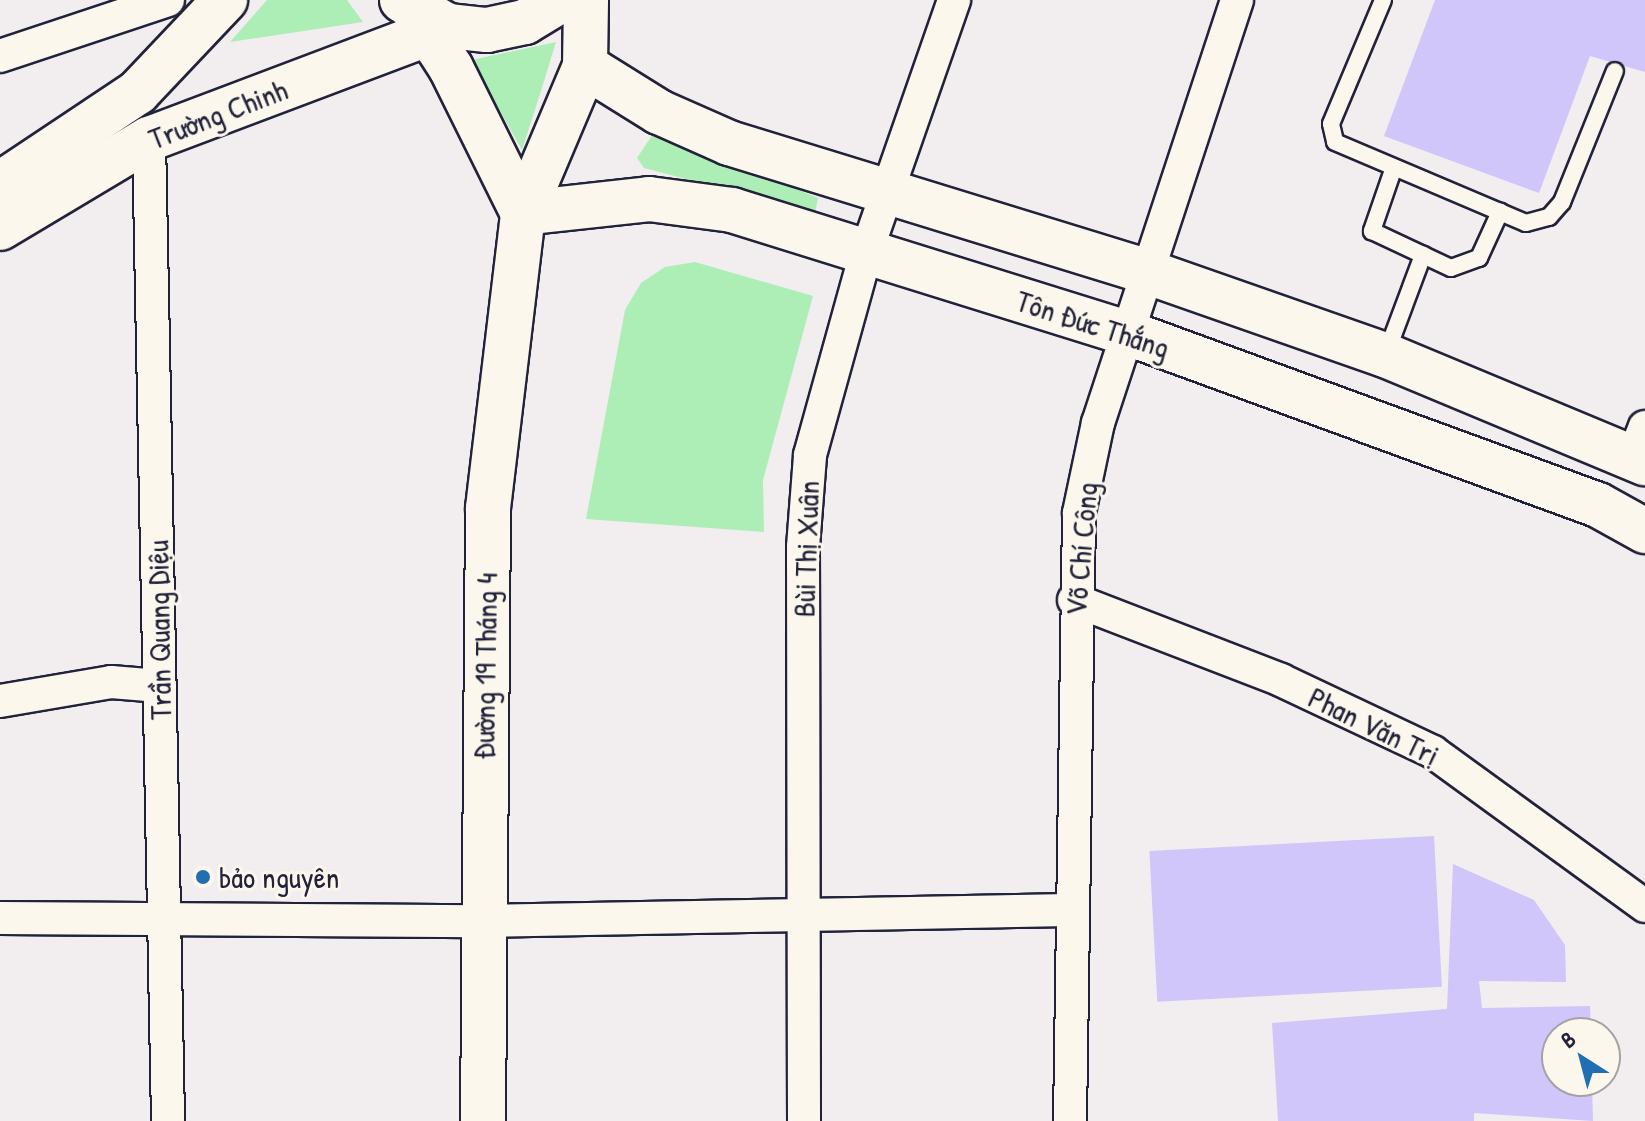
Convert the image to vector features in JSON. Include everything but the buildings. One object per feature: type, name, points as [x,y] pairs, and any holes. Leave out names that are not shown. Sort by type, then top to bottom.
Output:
[{"type":"main road","name":"Trường Chinh","points":[[0,184],[138,92],[225,0]]},
{"type":"main road","points":[[423,17],[487,30],[525,22],[561,0]]},
{"type":"main road","name":"Đường 19 Tháng 4","points":[[483,1121],[480,921],[488,508],[523,213],[585,66],[586,0]]},
{"type":"main road","name":"Trường Chinh","points":[[0,228],[149,139],[423,17]]},
{"type":"main road","points":[[423,17],[523,213]]},
{"type":"main road","points":[[585,66],[659,112],[729,143],[1145,271],[1641,448]]},
{"type":"main road","name":"Tôn Đức Thắng","points":[[523,213],[649,199],[732,210],[1128,333],[1598,505],[1645,531]]},
{"type":"street","points":[[0,56],[168,0]]},
{"type":"street","name":"Bùi Thị Xuân","points":[[804,1121],[803,547],[810,455],[866,253],[954,0]]},
{"type":"street","name":"Võ Chí Công","points":[[1070,1121],[1069,910],[1074,600],[1079,513],[1145,271],[1237,0]]},
{"type":"street","name":"Trần Quang Diệu","points":[[149,139],[168,1121]]},
{"type":"street","name":"Phan Văn Trị","points":[[1074,600],[1281,680],[1433,752],[1645,906]]},
{"type":"street","points":[[0,701],[111,682],[160,686]]},
{"type":"street","points":[[0,918],[480,921],[802,911],[1069,910]]},
{"type":"lane","points":[[1383,0],[1331,124],[1340,149],[1500,212],[1538,222],[1562,202],[1615,71]]},
{"type":"lane","points":[[1393,170],[1369,226],[1451,268],[1470,266],[1500,212]]},
{"type":"lane","points":[[1385,355],[1423,255]]},
{"type":"green space","points":[[267,0],[347,0],[363,22],[230,42]]},
{"type":"green space","points":[[556,42],[540,94],[522,150],[471,60]]},
{"type":"green space","points":[[655,131],[818,198],[815,213],[644,168],[637,158]]},
{"type":"green space","points":[[695,262],[813,296],[763,480],[764,532],[586,519],[625,310],[641,283],[665,267]]},
{"type":"place","name":"bảo nguyên","points":[[203,877]]}]
